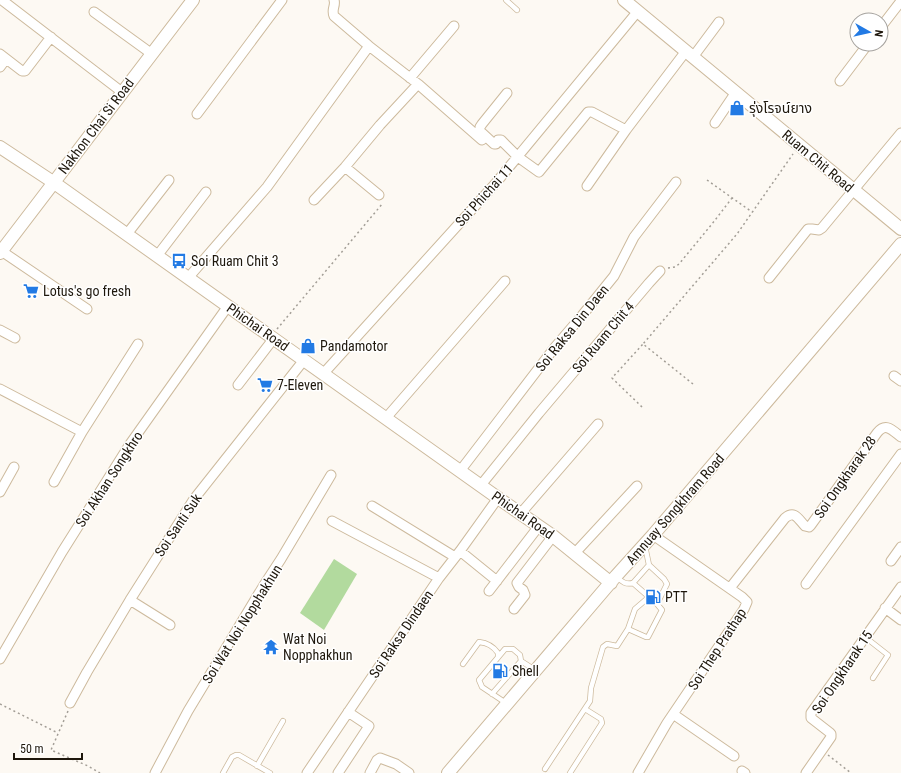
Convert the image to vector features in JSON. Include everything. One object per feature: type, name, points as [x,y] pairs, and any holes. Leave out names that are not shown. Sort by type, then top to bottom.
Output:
[{"type":"street","points":[[2,0],[122,92]]},
{"type":"street","name":"Nakhon Chai Si Road","points":[[1,251],[193,0]]},
{"type":"street","points":[[197,114],[282,0]]},
{"type":"street","points":[[334,0],[335,4],[332,12],[334,16],[369,46],[418,84],[483,140],[490,141]]},
{"type":"street","name":"Ruam Chit Road","points":[[624,0],[901,229]]},
{"type":"street","points":[[889,17],[901,1]]},
{"type":"street","points":[[94,12],[152,54]]},
{"type":"street","name":"Soi Phichai 11","points":[[323,374],[490,189],[638,12]]},
{"type":"street","points":[[587,186],[626,130],[719,22]]},
{"type":"street","points":[[410,78],[454,26]]},
{"type":"street","points":[[0,67],[3,57],[22,71],[25,71],[51,37]]},
{"type":"street","points":[[188,278],[267,186],[369,46]]},
{"type":"street","points":[[840,81],[862,52]]},
{"type":"street","points":[[314,200],[346,167],[380,125],[418,84]]},
{"type":"street","points":[[715,123],[736,92]]},
{"type":"street","points":[[507,93],[482,124],[480,131],[494,144],[496,144],[498,140],[501,140],[518,156],[539,172],[588,112],[592,112],[626,130]]},
{"type":"street","points":[[769,278],[808,229],[812,228],[819,230],[822,228],[901,133]]},
{"type":"street","name":"Phichai Road","points":[[0,147],[127,234],[613,579]]},
{"type":"street","points":[[346,167],[382,197]]},
{"type":"street","points":[[127,234],[169,180]]},
{"type":"street","name":"Soi Raksa Din Daen","points":[[460,470],[555,347],[614,276],[634,237],[676,182]]},
{"type":"street","points":[[157,256],[206,192]]},
{"type":"street","name":"Amnuay Songkhram Road","points":[[448,773],[901,244]]},
{"type":"street","points":[[1,251],[86,309]]},
{"type":"street","name":"Soi Ruam Chit 4","points":[[481,485],[649,282],[660,271]]},
{"type":"street","points":[[386,418],[505,281]]},
{"type":"street","name":"Soi Akhan Songkhro","points":[[0,659],[62,552],[130,444],[228,306]]},
{"type":"street","points":[[0,330],[15,338]]},
{"type":"street","points":[[238,385],[272,337]]},
{"type":"street","points":[[54,482],[82,432],[138,344]]},
{"type":"street","name":"Soi Santi Suk","points":[[70,703],[86,672],[194,499],[304,360]]},
{"type":"street","points":[[0,389],[82,432]]},
{"type":"street","points":[[521,513],[598,424]]},
{"type":"street","name":"Soi Ongkharak 28","points":[[730,588],[789,515],[793,514],[797,516],[805,526],[809,527],[811,525],[881,428],[890,428],[901,437]]},
{"type":"street","points":[[806,584],[901,454]]},
{"type":"street","points":[[0,492],[14,467]]},
{"type":"street","name":"Soi Wat Noi Nopphakhun","points":[[155,773],[188,711],[264,585],[281,560],[331,475]]},
{"type":"street","points":[[575,553],[637,486]]},
{"type":"street","name":"Soi Raksa Dindaen","points":[[307,773],[439,578],[498,498]]},
{"type":"street","points":[[372,506],[458,554],[497,581]]},
{"type":"street","points":[[332,520],[439,578]]},
{"type":"street","points":[[489,591],[539,526]]},
{"type":"street","points":[[514,609],[524,595],[524,590],[519,587],[517,583],[553,536]]},
{"type":"street","name":"Soi Thep Prathap","points":[[638,773],[674,714],[744,609],[747,602],[730,588],[649,540]]},
{"type":"street","points":[[891,560],[901,547]]},
{"type":"street","name":"Soi Ongkharak 15","points":[[806,773],[831,737],[830,732],[810,718],[811,713],[901,587]]},
{"type":"street","points":[[130,600],[170,625]]},
{"type":"street","points":[[886,608],[901,620]]},
{"type":"street","points":[[338,773],[369,726],[348,712]]},
{"type":"street","points":[[674,714],[734,756]]},
{"type":"street","points":[[370,773],[377,760],[380,758],[396,764],[409,773]]},
{"type":"lane","points":[[506,0],[517,10]]},
{"type":"lane","points":[[633,583],[648,565],[649,540]]},
{"type":"lane","points":[[648,565],[664,579],[667,584],[658,604]]},
{"type":"lane","points":[[613,579],[629,584],[633,583],[658,604],[662,610],[648,637],[628,629]]},
{"type":"lane","points":[[545,770],[590,701],[591,688],[603,647],[607,644],[617,646],[628,629],[635,609],[649,597]]},
{"type":"lane","points":[[864,637],[888,655],[873,678]]},
{"type":"lane","points":[[463,664],[479,642],[486,643],[494,648],[498,653],[498,657]]},
{"type":"lane","points":[[492,694],[521,661],[520,654],[513,649],[505,649],[479,680],[482,687],[492,694],[507,704]]},
{"type":"lane","points":[[521,661],[536,670]]},
{"type":"lane","points":[[570,773],[602,723],[601,719],[585,709]]},
{"type":"lane","points":[[257,766],[283,721]]},
{"type":"lane","points":[[223,773],[232,757],[236,755],[239,755],[270,773]]},
{"type":"path","points":[[642,407],[612,378],[737,234],[795,151]]},
{"type":"path","points":[[707,180],[752,212]]},
{"type":"path","points":[[272,337],[382,197]]},
{"type":"path","points":[[660,271],[675,267],[679,264],[732,198]]},
{"type":"path","points":[[643,344],[693,384]]},
{"type":"path","points":[[70,703],[69,709],[51,750],[88,766],[100,773]]},
{"type":"path","points":[[0,704],[58,733]]},
{"type":"path","points":[[822,751],[852,773]]},
{"type":"green space","points":[[334,559],[357,574],[324,630],[300,613]]},
{"type":"place","name":"รุ่งโรจน์ยาง","points":[[737,108]]},
{"type":"place","name":"Soi Ruam Chit 3","points":[[179,261]]},
{"type":"place","name":"Lotus's go fresh","points":[[31,291]]},
{"type":"place","name":"Pandamotor","points":[[308,346]]},
{"type":"place","name":"7-Eleven","points":[[265,385]]},
{"type":"place","name":"PTT","points":[[653,597]]},
{"type":"place","name":"Wat Noi Nopphakhun","points":[[271,647]]},
{"type":"place","name":"Shell","points":[[500,671]]}]
